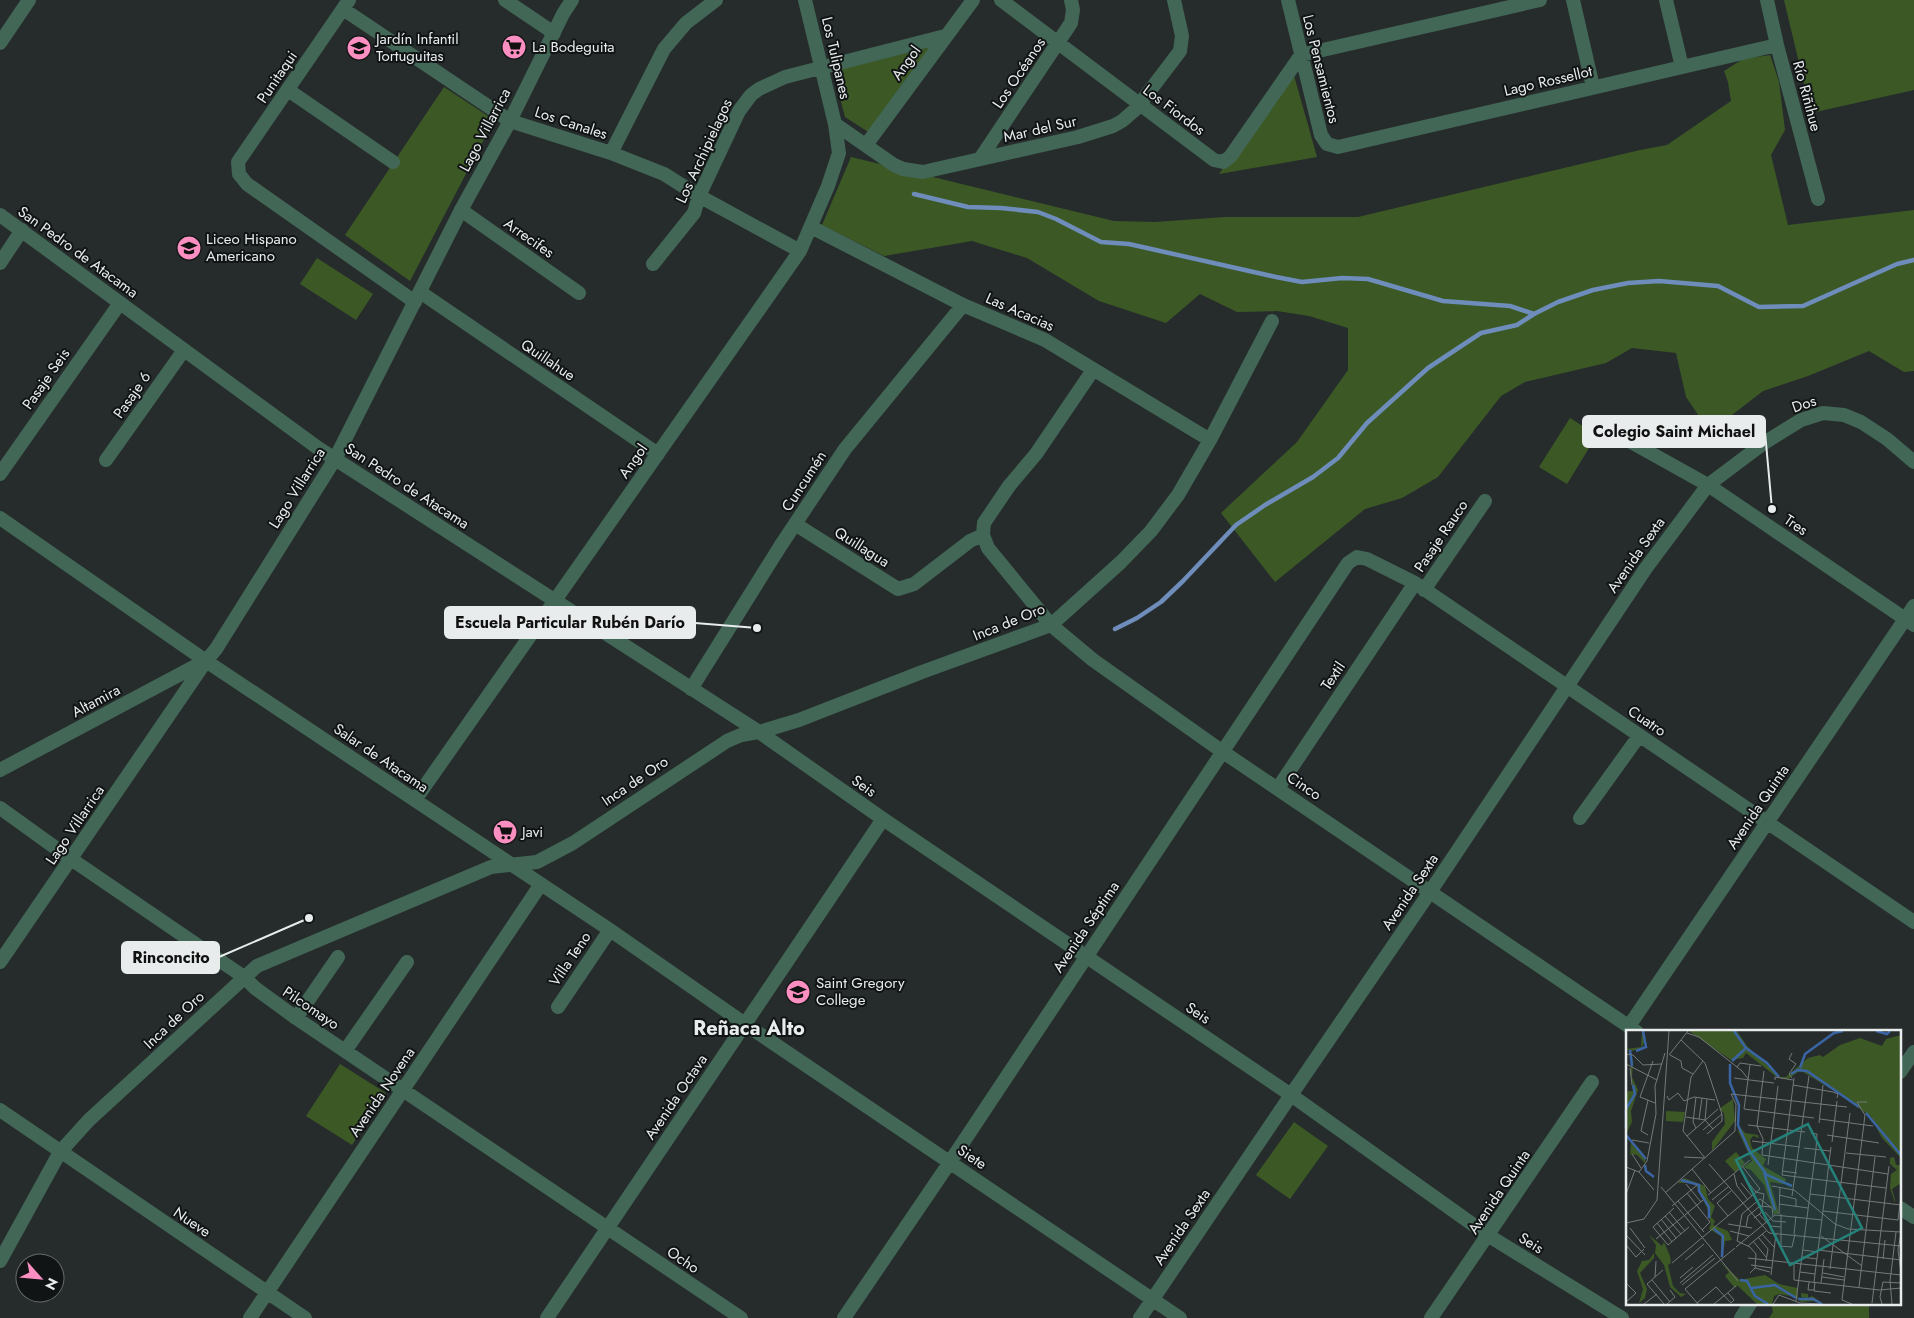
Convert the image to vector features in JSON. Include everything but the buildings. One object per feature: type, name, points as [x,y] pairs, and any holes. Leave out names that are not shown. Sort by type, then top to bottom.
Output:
[{"type":"street","points":[[0,43],[29,0]]},
{"type":"street","points":[[506,0],[554,33]]},
{"type":"street","name":"Lago Villarrica","points":[[0,962],[216,649],[335,459],[461,210],[510,121],[572,0]]},
{"type":"street","points":[[611,153],[664,49],[686,23],[716,0]]},
{"type":"street","name":"Los Tulipanes","points":[[805,0],[835,124]]},
{"type":"street","name":"Angol","points":[[866,145],[972,0]]},
{"type":"street","name":"Los Fiordos","points":[[1001,0],[1214,160],[1223,162],[1230,157],[1301,55]]},
{"type":"street","name":"Los Océanos","points":[[980,159],[1058,44],[1073,16],[1071,0]]},
{"type":"street","name":"Mar del Sur","points":[[835,124],[894,165],[913,172],[947,168],[1078,138],[1113,126],[1131,114],[1140,104],[1180,51],[1182,36],[1174,0]]},
{"type":"street","name":"Los Pensamientos","points":[[1288,0],[1321,134],[1328,144]]},
{"type":"street","points":[[1301,55],[1540,0]]},
{"type":"street","points":[[1573,0],[1593,88]]},
{"type":"street","points":[[1666,0],[1682,68]]},
{"type":"street","name":"Río Riñihue","points":[[1767,0],[1818,199]]},
{"type":"street","name":"Los Canales","points":[[346,4],[510,121],[611,153],[664,174],[699,196],[800,251]]},
{"type":"street","name":"Punitaqui","points":[[239,174],[238,162],[346,4]]},
{"type":"street","name":"Los Archipielagos","points":[[653,264],[694,213],[699,196],[739,111],[759,88],[776,80],[945,36]]},
{"type":"street","name":"Lago Rossellot","points":[[1328,144],[1338,147],[1777,45]]},
{"type":"street","points":[[288,90],[393,162]]},
{"type":"street","name":"Angol","points":[[415,800],[800,251],[840,153],[835,124]]},
{"type":"street","name":"Quillahue","points":[[239,174],[246,184],[658,454]]},
{"type":"street","name":"Arrecifes","points":[[461,210],[578,293]]},
{"type":"street","name":"San Pedro de Atacama","points":[[0,215],[335,459],[759,732]]},
{"type":"street","name":"Las Acacias","points":[[811,227],[963,305],[1045,340],[1210,440]]},
{"type":"street","points":[[0,263],[22,230]]},
{"type":"street","name":"Pasaje Seis","points":[[0,474],[120,303]]},
{"type":"street","name":"Cuncumén","points":[[691,689],[795,524],[845,449],[963,305]]},
{"type":"street","name":"Inca de Oro","points":[[0,1261],[60,1152],[89,1120],[257,966],[492,867],[537,862],[573,843],[727,741],[741,735],[759,732],[799,720],[922,672],[1051,625],[1121,562],[1151,531],[1178,494],[1210,440],[1272,321]]},
{"type":"street","name":"Pasaje 6","points":[[106,460],[184,350]]},
{"type":"street","points":[[982,535],[984,523],[1010,486],[1036,454],[1093,370]]},
{"type":"street","name":"Dos","points":[[1708,485],[1764,443],[1801,420],[1823,413],[1844,414],[1862,422],[1887,439],[1914,462]]},
{"type":"street","name":"Tres","points":[[1604,427],[1708,485],[1910,622]]},
{"type":"street","name":"Avenida Sexta","points":[[1140,1318],[1430,892],[1646,568],[1708,485]]},
{"type":"street","name":"Pasaje Rauco","points":[[1419,586],[1485,501]]},
{"type":"street","name":"Salar de Atacama","points":[[0,519],[206,661],[610,930],[745,1024]]},
{"type":"street","name":"Quillagua","points":[[795,524],[898,589],[914,584],[982,535]]},
{"type":"street","name":"Cinco","points":[[982,535],[988,548],[1051,625],[1093,660],[1223,752],[1633,1029]]},
{"type":"street","name":"Cuatro","points":[[1357,557],[1367,559],[1419,586],[1914,922]]},
{"type":"street","name":"Avenida Séptima","points":[[844,1318],[950,1162],[1085,956],[1348,563],[1357,557]]},
{"type":"street","name":"Textil","points":[[1278,788],[1419,586]]},
{"type":"street","name":"Avenida Quinta","points":[[1633,1029],[1767,823],[1910,622],[1914,606]]},
{"type":"street","name":"Altamira","points":[[0,770],[206,661]]},
{"type":"street","name":"Seis","points":[[759,732],[883,819],[1291,1096],[1489,1236],[1622,1318]]},
{"type":"street","points":[[1580,818],[1639,736]]},
{"type":"street","name":"Pilcomayo","points":[[0,808],[244,977],[255,988],[296,1018],[607,1229]]},
{"type":"street","name":"Avenida Octava","points":[[547,1318],[883,819]]},
{"type":"street","name":"Avenida Novena","points":[[250,1318],[541,884]]},
{"type":"street","name":"Villa Teno","points":[[558,1007],[610,930]]},
{"type":"street","points":[[296,1018],[338,958]]},
{"type":"street","points":[[345,1051],[407,962]]},
{"type":"street","name":"Siete","points":[[745,1024],[1180,1318]]},
{"type":"street","points":[[1902,1069],[1914,1052]]},
{"type":"street","name":"Avenida Quinta","points":[[1432,1318],[1592,1082]]},
{"type":"street","name":"Nueve","points":[[0,1110],[305,1318]]},
{"type":"street","points":[[1902,1209],[1914,1217]]},
{"type":"street","name":"Ocho","points":[[607,1229],[741,1318]]},
{"type":"street","points":[[1741,1318],[1749,1306]]},
{"type":"green space","points":[[1784,0],[1914,0],[1914,90],[1811,113]]},
{"type":"green space","points":[[930,47],[870,133],[845,117],[833,71]]},
{"type":"green space","points":[[1770,55],[1779,82],[1785,130],[1771,155],[1788,225],[1914,210],[1914,371],[1904,372],[1869,351],[1808,376],[1763,391],[1710,432],[1686,397],[1676,353],[1632,348],[1606,363],[1525,382],[1501,396],[1438,477],[1402,498],[1365,509],[1275,582],[1221,513],[1297,442],[1348,370],[1348,328],[1309,316],[1277,311],[1237,312],[1200,294],[1166,323],[1099,301],[1027,258],[972,241],[884,256],[822,225],[851,157],[1114,221],[1155,222],[1225,217],[1358,217],[1667,145],[1731,101],[1724,71],[1743,59]]},
{"type":"green space","points":[[1293,72],[1317,157],[1219,174]]},
{"type":"green space","points":[[444,87],[494,120],[410,281],[345,235]]},
{"type":"green space","points":[[317,258],[373,294],[356,320],[300,284]]},
{"type":"green space","points":[[1570,418],[1597,435],[1567,484],[1539,467]]},
{"type":"green space","points":[[340,1064],[386,1093],[352,1145],[306,1116]]},
{"type":"green space","points":[[1294,1122],[1328,1146],[1290,1199],[1256,1175]]},
{"type":"green space","points":[[1772,1306],[1869,1306],[1869,1318],[1769,1318],[1773,1312]]},
{"type":"waterway","points":[[914,194],[968,207],[1038,212],[1101,242],[1129,244],[1276,277],[1302,282],[1342,278],[1368,279],[1443,301],[1510,306],[1534,314]]},
{"type":"waterway","points":[[1115,629],[1137,618],[1161,602],[1236,525],[1265,505],[1313,477],[1338,458],[1367,423],[1428,368],[1481,333],[1517,325],[1558,302],[1593,290],[1628,283],[1659,281],[1718,286],[1759,307],[1803,306],[1897,264],[1914,260]]},
{"type":"place","name":"La Bodeguita","points":[[514,47]]},
{"type":"place","name":"Jardín Infantil Tortuguitas","points":[[359,48]]},
{"type":"place","name":"Liceo Hispano Americano","points":[[189,248]]},
{"type":"place","name":"Colegio Saint Michael","points":[[1772,509]]},
{"type":"place","name":"Escuela Particular Rubén Darío","points":[[757,628]]},
{"type":"place","name":"Javi","points":[[505,832]]},
{"type":"place","name":"Rinconcito","points":[[309,918]]},
{"type":"place","name":"Saint Gregory College","points":[[798,992]]},
{"type":"district","name":"Reñaca Alto","points":[[749,1028]]}]
